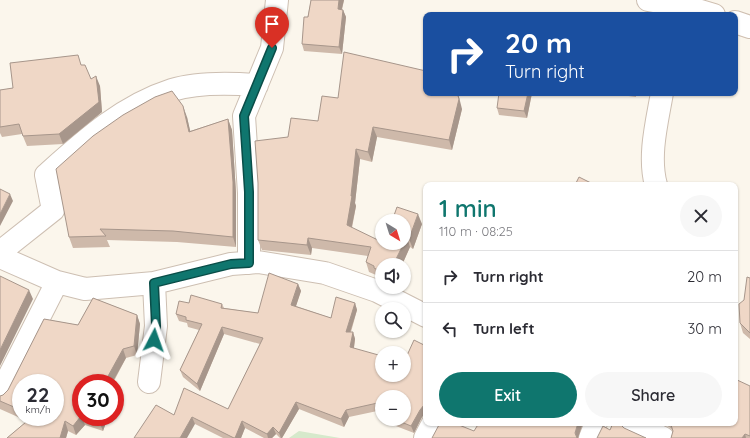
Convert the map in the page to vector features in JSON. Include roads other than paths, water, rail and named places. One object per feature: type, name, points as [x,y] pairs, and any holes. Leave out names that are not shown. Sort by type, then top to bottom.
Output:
[{"type":"street","points":[[249,263],[249,192],[244,116],[272,48],[277,0]]},
{"type":"street","points":[[648,0],[704,12]]},
{"type":"street","points":[[738,23],[750,26]]},
{"type":"street","points":[[0,252],[53,210],[46,175],[83,143],[128,109],[172,90],[220,83],[256,84]]},
{"type":"street","points":[[655,182],[654,137],[661,96]]},
{"type":"street","points":[[0,257],[57,282],[85,290],[154,283],[231,264],[258,262],[325,273],[377,292],[423,315]]},
{"type":"street","points":[[0,394],[8,361],[57,282]]},
{"type":"street","points":[[149,382],[156,326],[154,283]]},
{"type":"street","points":[[425,438],[431,426]]},
{"type":"street","points":[[590,438],[595,426]]},
{"type":"street","points":[[638,426],[664,438]]}]
